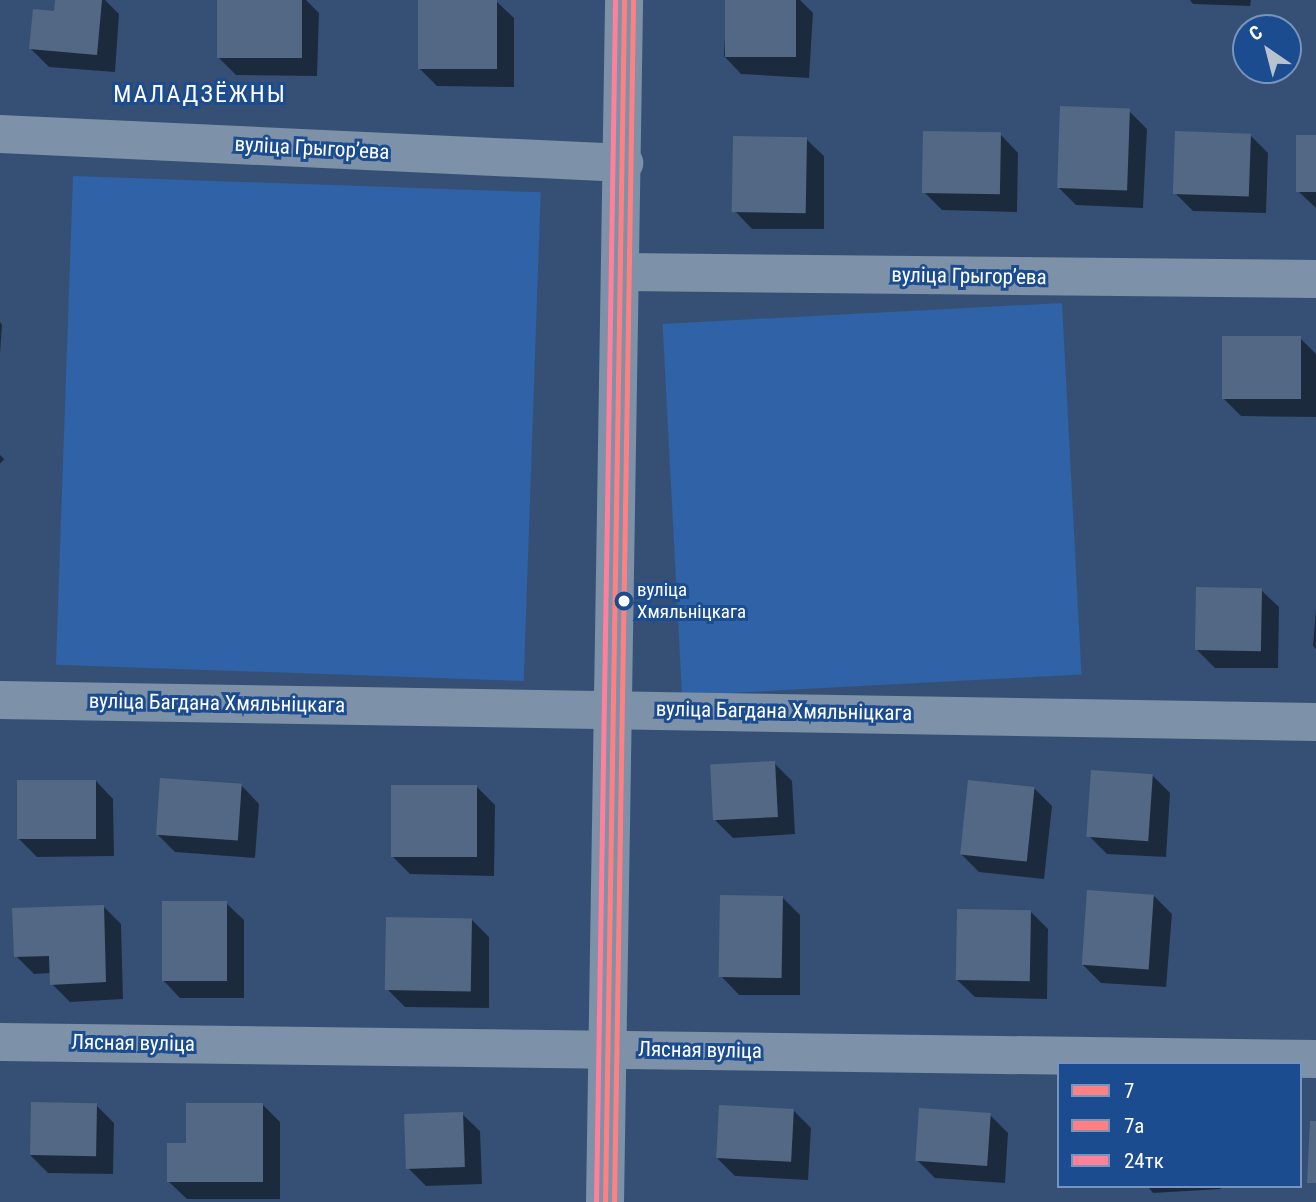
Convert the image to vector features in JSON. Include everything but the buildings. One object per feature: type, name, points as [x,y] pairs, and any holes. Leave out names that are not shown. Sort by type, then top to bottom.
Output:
[{"type":"street","points":[[605,1202],[624,163],[624,0]]},
{"type":"street","name":"вуліца Грыгорʼева","points":[[0,134],[624,163]]},
{"type":"street","name":"вуліца Грыгорʼева","points":[[622,272],[1316,279]]},
{"type":"street","name":"вуліца Багдана Хмяльніцкага","points":[[0,700],[614,708],[1316,722]]},
{"type":"street","name":"Лясная вуліца","points":[[0,1042],[1316,1059]]},
{"type":"shaded area","points":[[73,176],[541,192],[524,681],[56,665]]},
{"type":"shaded area","points":[[1062,303],[1081,674],[682,695],[663,324]]},
{"type":"transit line","name":"24тк","points":[[596,1202],[615,0]]},
{"type":"transit line","name":"7","points":[[605,1202],[624,0]]},
{"type":"transit line","name":"7а","points":[[614,1202],[633,0]]},
{"type":"place","name":"вуліца Хмяльніцкага","points":[[624,601]]},
{"type":"district","name":"МАЛАДЗЁЖНЫ","points":[[200,95]]}]
